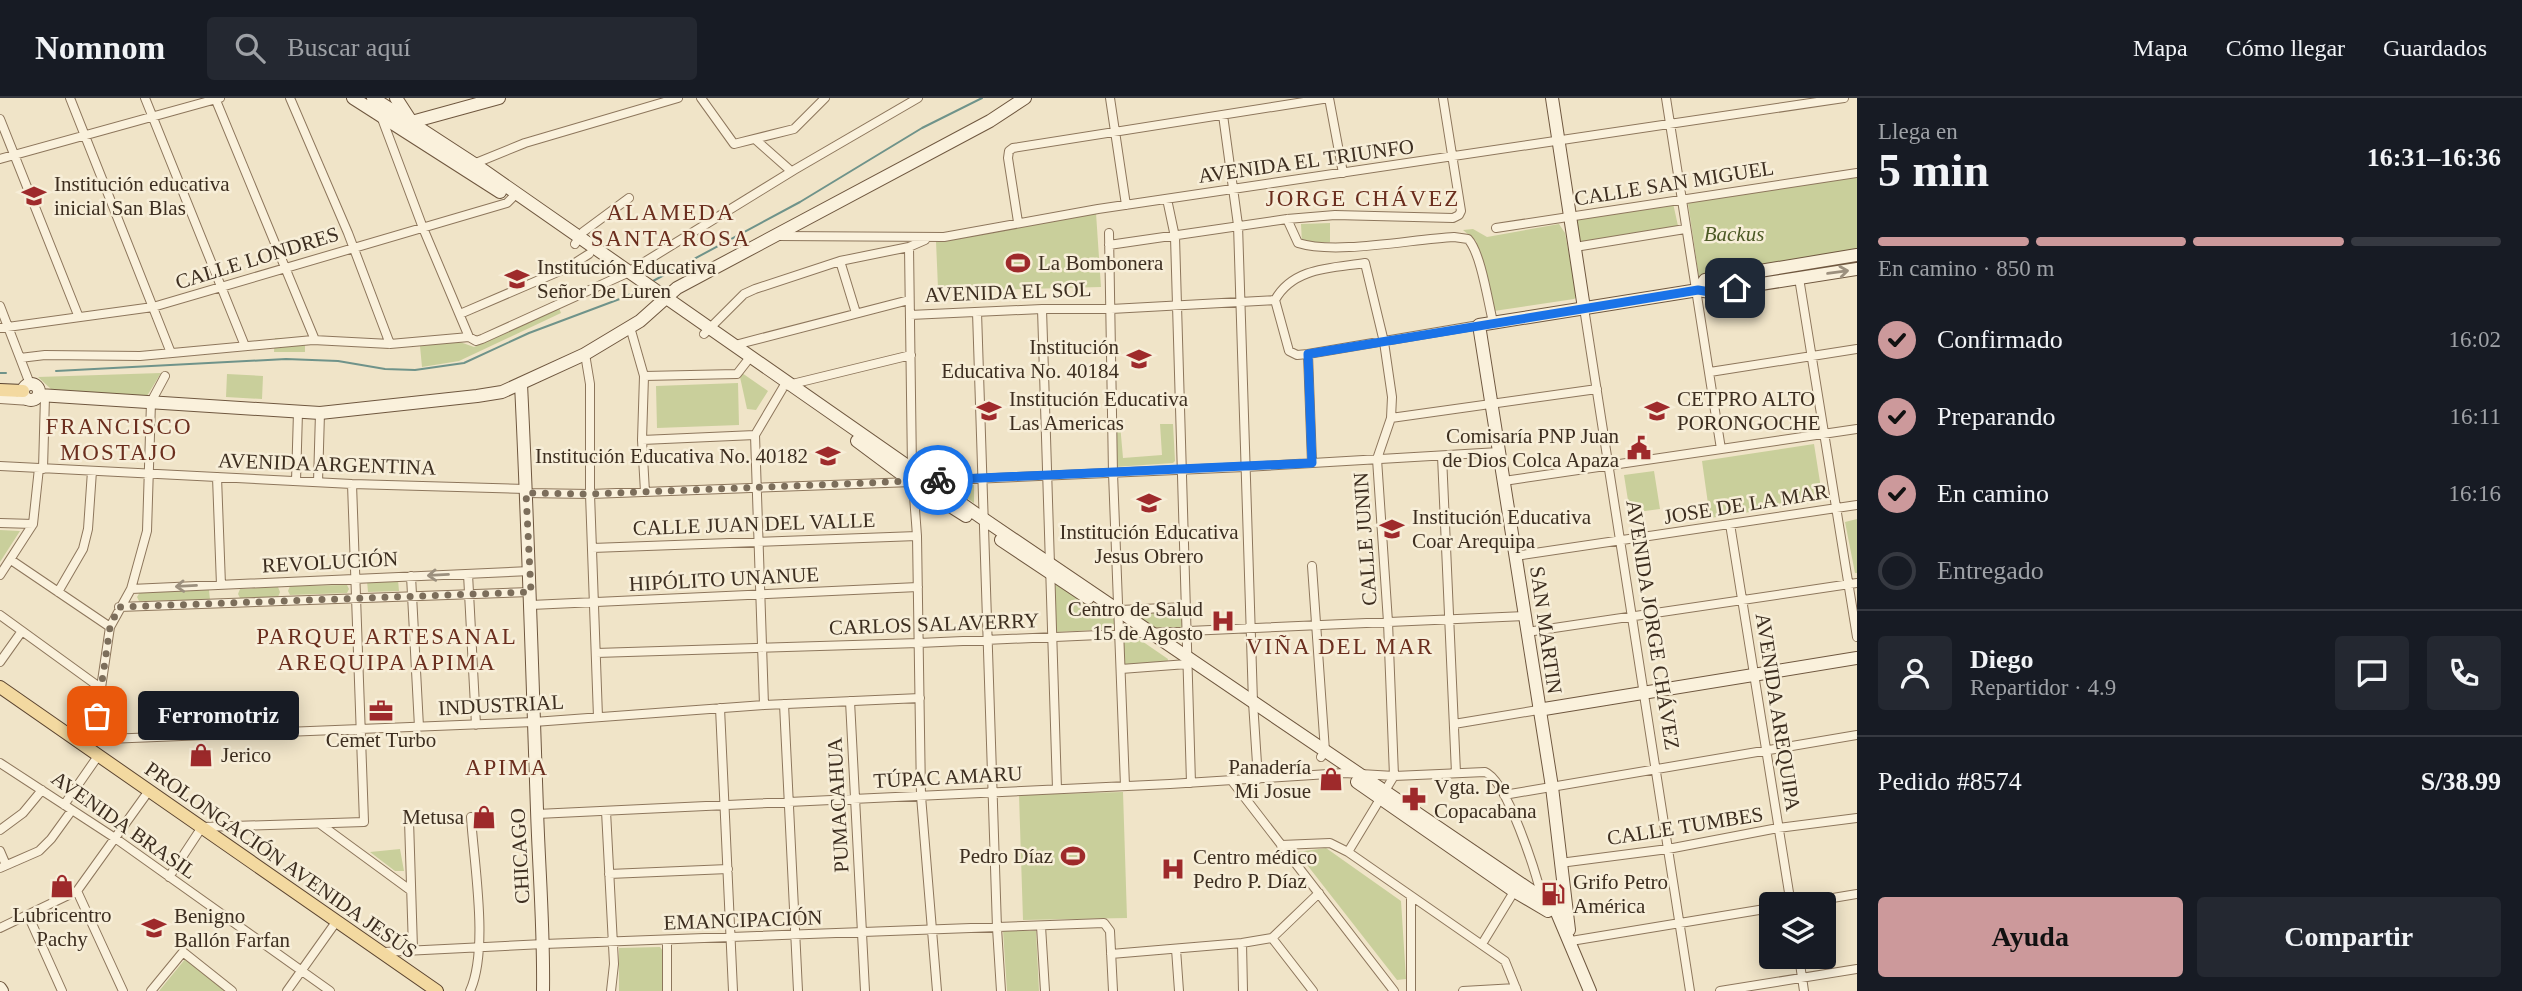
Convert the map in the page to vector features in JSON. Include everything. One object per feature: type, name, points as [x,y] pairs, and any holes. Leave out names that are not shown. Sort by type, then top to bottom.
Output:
[{"type":"main road","points":[[0,390],[33,393]]},
{"type":"main road","name":"PROLONGACIÓN AVENIDA JESÚS","points":[[0,687],[89,745],[98,756],[148,792],[437,991]]},
{"type":"street","points":[[69,98],[171,353]]},
{"type":"street","points":[[145,98],[245,346]]},
{"type":"street","points":[[0,159],[217,98],[316,340]]},
{"type":"street","points":[[290,98],[390,344]]},
{"type":"street","points":[[354,98],[470,167]]},
{"type":"street","points":[[396,98],[411,122]]},
{"type":"street","points":[[397,126],[499,98]]},
{"type":"street","points":[[470,167],[525,144],[678,98]]},
{"type":"street","points":[[701,98],[734,144],[794,129],[825,98]]},
{"type":"street","points":[[20,358],[45,355],[108,357],[316,340],[390,344],[469,337],[476,341],[482,340],[625,273],[791,171],[918,98]]},
{"type":"street","points":[[0,399],[33,393],[320,413],[502,392],[585,354],[630,327],[658,297],[990,121],[1025,98]]},
{"type":"street","points":[[1110,98],[1126,205]]},
{"type":"street","points":[[1018,222],[1009,150],[1329,98],[1343,173]]},
{"type":"street","points":[[1109,245],[1175,237],[1238,225],[1335,215],[1453,218],[1461,211],[1443,98]]},
{"type":"street","name":"AVENIDA JORGE CHÁVEZ","points":[[1552,98],[1690,991]]},
{"type":"street","points":[[1666,98],[1721,449]]},
{"type":"street","name":"AVENIDA EL TRIUNFO","points":[[772,236],[928,238],[1126,205],[1844,98]]},
{"type":"street","points":[[375,99],[423,229],[469,337]]},
{"type":"street","points":[[375,99],[912,475],[1323,754],[1362,775],[1383,795]]},
{"type":"street","points":[[1223,115],[1238,225],[1250,629],[1258,779]]},
{"type":"street","points":[[0,119],[78,316]]},
{"type":"street","points":[[756,140],[791,171]]},
{"type":"street","name":"CALLE SAN MIGUEL","points":[[1496,228],[1857,173]]},
{"type":"street","name":"CALLE LONDRES","points":[[4,328],[153,307],[352,247],[423,229],[514,197]]},
{"type":"street","points":[[576,241],[629,198]]},
{"type":"street","points":[[1167,199],[1175,237],[1191,783]]},
{"type":"street","points":[[1287,219],[1298,243],[1309,246],[1454,237],[1471,242],[1486,288],[1486,324]]},
{"type":"street","points":[[1575,247],[1685,229]]},
{"type":"street","points":[[1109,233],[1113,473],[1125,786]]},
{"type":"street","points":[[706,331],[744,294],[840,261],[909,247],[928,238]]},
{"type":"street","points":[[576,241],[589,254],[625,273]]},
{"type":"street","points":[[909,247],[921,796],[937,991]]},
{"type":"street","points":[[460,314],[567,268],[589,254]]},
{"type":"street","points":[[1698,290],[1705,280],[1857,255]]},
{"type":"street","points":[[840,261],[856,313]]},
{"type":"street","name":"CALLE JUNIN","points":[[1275,300],[1280,291],[1297,277],[1314,271],[1365,263],[1384,342],[1392,397],[1391,418],[1377,459],[1388,622],[1394,776]]},
{"type":"street","points":[[1275,300],[1289,351],[1297,355],[1698,290],[1710,292],[1857,269]]},
{"type":"street","points":[[1799,278],[1836,508],[1853,584],[1857,637]]},
{"type":"street","name":"AVENIDA EL SOL","points":[[734,345],[909,300]]},
{"type":"street","name":"AVENIDA EL SOL","points":[[910,314],[1111,309],[1275,300]]},
{"type":"street","points":[[0,306],[4,328],[20,358],[33,393],[41,468],[33,524],[0,575]]},
{"type":"street","points":[[1042,309],[1057,789]]},
{"type":"street","points":[[977,312],[982,522],[1001,991]]},
{"type":"street","name":"SAN MARTIN","points":[[1486,324],[1492,405],[1552,787],[1571,941]]},
{"type":"street","points":[[630,327],[643,376],[642,440],[645,492]]},
{"type":"street","points":[[706,331],[734,345],[749,359]]},
{"type":"street","points":[[1710,372],[1857,349]]},
{"type":"street","points":[[585,354],[590,384],[590,494],[598,717]]},
{"type":"street","points":[[1308,354],[1312,463]]},
{"type":"street","points":[[764,705],[755,435],[788,386],[911,355]]},
{"type":"street","points":[[643,376],[737,374],[749,359]]},
{"type":"street","points":[[89,745],[102,689],[110,627],[131,589],[147,531],[151,402],[165,376]]},
{"type":"street","name":"CHICAGO","points":[[521,384],[544,944],[542,991]]},
{"type":"street","points":[[1391,418],[1597,389]]},
{"type":"street","points":[[296,481],[298,412]]},
{"type":"street","points":[[318,482],[320,413]]},
{"type":"street","points":[[1504,481],[1857,429]]},
{"type":"street","points":[[642,440],[755,435]]},
{"type":"street","points":[[929,481],[1499,452]]},
{"type":"street","points":[[1442,456],[1456,773]]},
{"type":"street","name":"AVENIDA ARGENTINA","points":[[0,466],[590,494],[755,488],[912,475]]},
{"type":"street","points":[[58,592],[83,549],[88,530],[92,471]]},
{"type":"street","points":[[912,475],[929,481],[982,522]]},
{"type":"street","points":[[217,477],[223,585]]},
{"type":"street","points":[[169,877],[202,827],[364,822],[352,484]]},
{"type":"street","name":"JOSE DE LA MAR","points":[[1515,556],[1857,505]]},
{"type":"street","points":[[0,523],[33,524]]},
{"type":"street","name":"AVENIDA AREQUIPA","points":[[1730,524],[1789,892]]},
{"type":"street","name":"CALLE JUAN DEL VALLE","points":[[592,548],[917,536]]},
{"type":"street","points":[[11,560],[110,627]]},
{"type":"street","points":[[1312,566],[1323,754],[1344,773],[1383,795],[1517,886],[1550,912],[1571,941]]},
{"type":"street","name":"REVOLUCIÓN","points":[[131,589],[530,571]]},
{"type":"street","points":[[468,574],[476,725]]},
{"type":"street","points":[[411,576],[419,727]]},
{"type":"street","points":[[284,582],[284,601]]},
{"type":"street","points":[[1527,632],[1853,584]]},
{"type":"street","points":[[223,585],[236,592],[231,603]]},
{"type":"street","points":[[218,604],[212,597],[213,592],[223,585]]},
{"type":"street","name":"HIPÓLITO UNANUE","points":[[531,598],[595,602],[918,587]]},
{"type":"street","name":"REVOLUCIÓN","points":[[119,607],[469,594],[531,598]]},
{"type":"street","points":[[1119,614],[1186,607]]},
{"type":"street","points":[[0,615],[102,689]]},
{"type":"street","name":"CARLOS SALAVERRY","points":[[596,653],[919,643],[1525,616]]},
{"type":"street","points":[[0,662],[22,631]]},
{"type":"street","points":[[1454,724],[1857,658]]},
{"type":"street","points":[[1121,668],[1187,660]]},
{"type":"street","name":"INDUSTRIAL","points":[[89,745],[121,739],[476,725],[764,705],[920,698]]},
{"type":"street","name":"PUMACAHUA","points":[[850,701],[865,991]]},
{"type":"street","points":[[784,704],[798,991]]},
{"type":"street","points":[[720,708],[733,991]]},
{"type":"street","points":[[1542,898],[1536,871],[1504,794],[1857,736]]},
{"type":"street","points":[[64,805],[98,756]]},
{"type":"street","name":"AVENIDA BRASIL","points":[[0,763],[115,838],[330,991]]},
{"type":"street","name":"TÚPAC AMARU","points":[[537,814],[1232,781],[1344,773],[1394,776],[1489,773],[1504,794]]},
{"type":"street","points":[[1348,852],[1394,776]]},
{"type":"street","points":[[1232,781],[1394,991]]},
{"type":"street","points":[[0,830],[23,814],[42,790]]},
{"type":"street","points":[[0,928],[77,891],[148,792]]},
{"type":"street","points":[[0,852],[3,867],[39,851],[72,810]]},
{"type":"street","points":[[606,811],[614,964],[611,991]]},
{"type":"street","points":[[470,991],[477,977],[480,948],[471,817]]},
{"type":"street","name":"CALLE TUMBES","points":[[1560,863],[1668,849],[1778,828],[1857,818]]},
{"type":"street","points":[[409,820],[413,949]]},
{"type":"street","points":[[320,824],[410,890]]},
{"type":"street","points":[[1282,845],[1330,843],[1348,852],[1505,961],[1516,990],[1463,991]]},
{"type":"street","points":[[609,874],[728,869]]},
{"type":"street","points":[[1517,886],[1542,898],[1555,908],[1590,991]]},
{"type":"street","points":[[1482,944],[1517,886]]},
{"type":"street","points":[[77,891],[123,991]]},
{"type":"street","points":[[1113,991],[1111,954],[1272,938],[1319,893]]},
{"type":"street","points":[[1836,898],[1857,894]]},
{"type":"street","points":[[1411,896],[1411,991]]},
{"type":"street","points":[[1571,941],[1759,910]]},
{"type":"street","points":[[28,915],[62,991]]},
{"type":"street","points":[[287,991],[336,922]]},
{"type":"street","name":"EMANCIPACIÓN","points":[[381,953],[413,949],[1107,924],[1111,954]]},
{"type":"street","points":[[1041,926],[1045,991]]},
{"type":"street","points":[[1272,938],[1313,991]]},
{"type":"street","points":[[667,940],[667,991]]},
{"type":"street","points":[[1242,943],[1243,991]]},
{"type":"street","points":[[1176,949],[1179,991]]},
{"type":"street","points":[[151,991],[183,952],[232,991]]},
{"type":"street","points":[[1801,969],[1804,991]]},
{"type":"street","points":[[1720,991],[1857,969]]},
{"type":"green space","name":"Backus","points":[[1857,177],[1857,249],[1699,278],[1688,203]]},
{"type":"green space","points":[[1673,203],[1678,226],[1580,244],[1576,218]]},
{"type":"green space","name":"La Bombonera","points":[[1096,213],[1101,287],[990,290],[990,286],[938,288],[936,241]]},
{"type":"green space","points":[[1330,223],[1330,242],[1302,244],[1301,224]]},
{"type":"green space","points":[[1559,224],[1565,233],[1577,297],[1494,311],[1490,309],[1476,241],[1463,230],[1473,229],[1487,237]]},
{"type":"green space","points":[[559,308],[561,313],[459,361],[422,367],[420,346],[460,342],[474,347]]},
{"type":"green space","points":[[275,338],[305,338],[305,352],[274,352]]},
{"type":"green space","points":[[161,373],[147,396],[51,389],[38,377]]},
{"type":"green space","points":[[742,373],[768,391],[756,410],[747,409],[740,377]]},
{"type":"green space","points":[[227,374],[263,376],[262,399],[226,397]]},
{"type":"green space","points":[[738,383],[739,425],[657,428],[656,386]]},
{"type":"green space","points":[[1120,424],[1123,458],[1162,455],[1160,424],[1173,424],[1175,461],[1114,467],[1113,425]]},
{"type":"green space","points":[[1814,444],[1823,501],[1710,518],[1702,461]]},
{"type":"green space","points":[[1654,471],[1660,509],[1630,513],[1624,475]]},
{"type":"green space","points":[[974,485],[974,503],[950,486]]},
{"type":"green space","points":[[1857,519],[1857,573],[1855,573],[1845,522]]},
{"type":"green space","points":[[0,530],[20,531],[0,562]]},
{"type":"green space","points":[[398,580],[399,591],[368,592],[367,581]]},
{"type":"green space","points":[[1055,582],[1116,620],[1115,629],[1056,632]]},
{"type":"green space","points":[[347,585],[347,593],[290,595],[288,591],[290,586]]},
{"type":"green space","points":[[278,587],[278,597],[240,598],[238,594],[240,589]]},
{"type":"green space","points":[[209,590],[210,600],[139,601],[137,597],[140,592]]},
{"type":"green space","points":[[1181,610],[1183,630],[1153,631],[1135,617],[1135,614]]},
{"type":"green space","points":[[1136,637],[1168,659],[1167,664],[1123,665],[1122,638]]},
{"type":"green space","name":"Pedro Díaz","points":[[1123,792],[1127,918],[1023,920],[1019,795]]},
{"type":"green space","points":[[1326,848],[1401,901],[1406,979],[1397,980],[1297,852]]},
{"type":"green space","points":[[400,849],[404,871],[395,871],[370,852]]},
{"type":"green space","points":[[1003,931],[1036,931],[1039,991],[1007,991]]},
{"type":"green space","points":[[660,947],[663,951],[664,991],[619,991],[619,948]]},
{"type":"green space","points":[[186,958],[226,991],[159,991]]},
{"type":"waterway","points":[[653,281],[800,202],[922,128],[982,98]]},
{"type":"waterway","points":[[56,371],[286,359],[338,361],[385,369],[415,370],[464,363],[529,333],[625,297],[642,287]]},
{"type":"waterway","points":[[0,373],[6,373]]},
{"type":"way so far","points":[[97,716],[110,627],[119,607],[531,592],[526,493],[590,494],[938,480]]},
{"type":"place","name":"Institución educativa inicial San Blas","points":[[34,196]]},
{"type":"place","name":"La Bombonera","points":[[1018,263]]},
{"type":"place","name":"Institución Educativa Señor De Luren","points":[[517,279]]},
{"type":"place","name":"Institución Educativa No. 40184","points":[[1139,359]]},
{"type":"place","name":"Institución Educativa Las Americas","points":[[989,411]]},
{"type":"place","name":"CETPRO ALTO PORONGOCHE","points":[[1657,411]]},
{"type":"place","name":"Comisaría PNP Juan de Dios Colca Apaza","points":[[1639,448]]},
{"type":"place","name":"Institución Educativa No. 40182","points":[[828,456]]},
{"type":"place","name":"Institución Educativa Jesus Obrero","points":[[1149,503]]},
{"type":"place","name":"Institución Educativa Coar Arequipa","points":[[1392,529]]},
{"type":"place","name":"Centro de Salud 15 de Agosto","points":[[1223,621]]},
{"type":"place","name":"Cemet Turbo","points":[[381,711]]},
{"type":"place","name":"Ferromotriz","points":[[97,716]]},
{"type":"place","name":"Jerico","points":[[201,755]]},
{"type":"place","name":"Panadería Mi Josue","points":[[1331,779]]},
{"type":"place","name":"Vgta. De Copacabana","points":[[1414,799]]},
{"type":"place","name":"Metusa","points":[[484,817]]},
{"type":"place","name":"Pedro Díaz","points":[[1073,856]]},
{"type":"place","name":"Centro médico Pedro P. Díaz","points":[[1173,869]]},
{"type":"place","name":"Lubricentro Pachy","points":[[62,886]]},
{"type":"place","name":"Grifo Petro América","points":[[1553,894]]},
{"type":"place","name":"Benigno Ballón Farfan","points":[[154,928]]},
{"type":"district","name":"JORGE CHÁVEZ","points":[[1363,198]]},
{"type":"district","name":"ALAMEDA SANTA ROSA","points":[[671,225]]},
{"type":"district","name":"FRANCISCO MOSTAJO","points":[[119,439]]},
{"type":"district","name":"VIÑA DEL MAR","points":[[1340,646]]},
{"type":"district","name":"PARQUE ARTESANAL AREQUIPA APIMA","points":[[387,649]]},
{"type":"district","name":"APIMA","points":[[507,767]]},
{"type":"route","points":[[938,480],[1312,463],[1308,354],[1698,290],[1710,292],[1735,288]]}]
